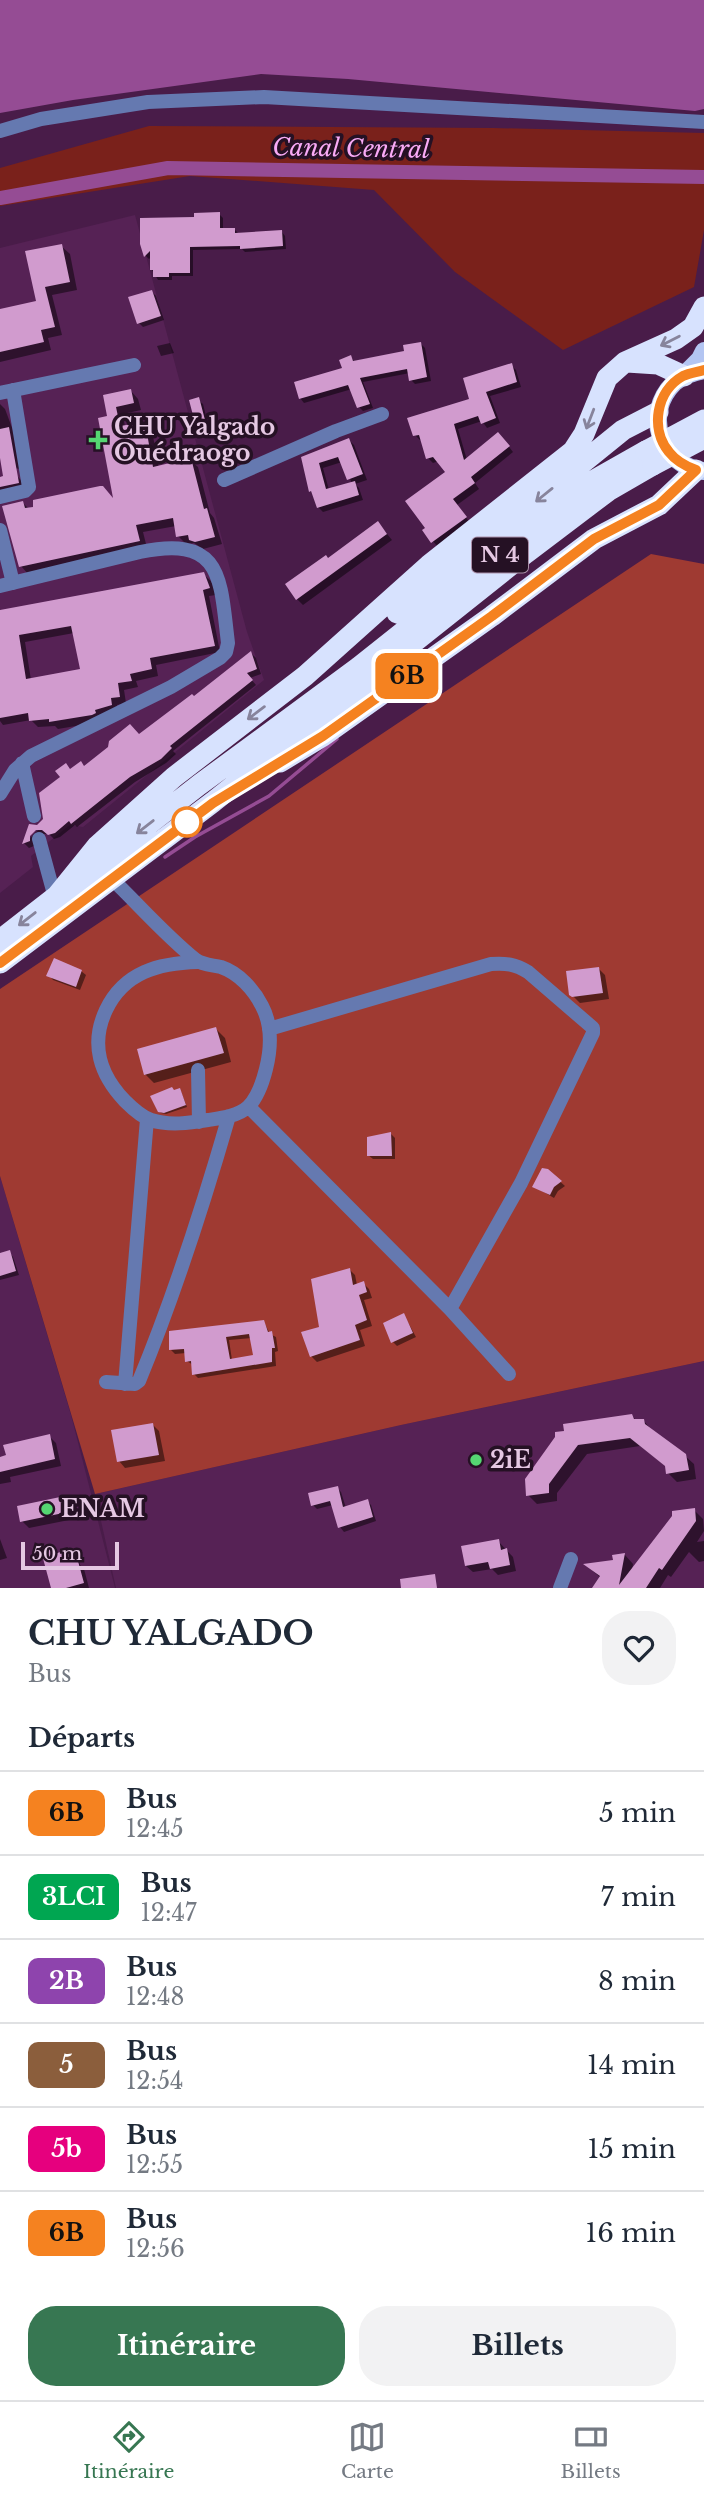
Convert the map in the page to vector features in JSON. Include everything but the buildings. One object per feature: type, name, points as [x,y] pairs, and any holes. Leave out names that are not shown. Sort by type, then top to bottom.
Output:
[{"type":"highway","points":[[55,898],[97,846],[174,776],[305,676],[429,565],[573,451],[584,434],[607,378],[625,362],[676,339],[693,327],[704,307]]},
{"type":"highway","points":[[625,362],[658,365],[694,373]]},
{"type":"highway","points":[[199,785],[406,605],[623,430],[658,412]]},
{"type":"highway","name":"N 4","points":[[0,963],[213,803],[526,553],[704,420]]},
{"type":"highway","name":"N 4","points":[[0,940],[199,785],[359,667],[593,481],[704,438]]},
{"type":"highway","points":[[213,803],[323,736],[492,616],[594,539],[659,505],[700,470]]},
{"type":"main road","points":[[700,470],[682,464],[670,454],[662,442],[658,412],[663,397],[673,384],[694,373],[704,351]]},
{"type":"street","points":[[0,131],[41,119],[148,102],[264,97],[704,122]]},
{"type":"street","points":[[0,497],[25,491],[29,487],[7,391],[134,365]]},
{"type":"street","points":[[224,480],[382,414]]},
{"type":"street","points":[[0,530],[7,584],[163,547],[178,547],[198,555],[215,568],[221,582],[228,643],[226,652],[220,658],[172,687],[22,763],[0,794]]},
{"type":"street","points":[[22,763],[34,816]]},
{"type":"street","points":[[39,839],[55,898]]},
{"type":"street","points":[[112,879],[198,962]]},
{"type":"street","points":[[198,962],[231,971],[244,981],[259,999],[267,1015],[269,1028],[268,1061],[264,1078],[248,1107],[229,1116],[176,1124],[147,1119],[111,1086],[99,1060],[97,1038],[103,1017],[112,998],[128,980],[146,970],[170,963],[198,962]]},
{"type":"street","points":[[269,1028],[491,964],[507,962],[527,972],[593,1028],[593,1033],[521,1183],[450,1309]]},
{"type":"street","points":[[198,1070],[199,1122]]},
{"type":"street","points":[[248,1107],[450,1309],[509,1374]]},
{"type":"street","points":[[106,1382],[135,1384],[139,1381],[167,1314],[200,1216],[229,1116]]},
{"type":"street","points":[[125,1384],[147,1119]]},
{"type":"street","points":[[560,1588],[571,1559]]},
{"type":"shaded area","points":[[0,0],[704,0],[704,109],[695,111],[348,79],[261,74],[0,113]]},
{"type":"shaded area","points":[[149,126],[493,128],[704,133],[704,230],[694,287],[563,350],[455,272],[374,190],[190,176],[0,206],[0,168]]},
{"type":"shaded area","name":"CHU Yalgado Ouédraogo","points":[[135,215],[247,632],[264,680],[83,827],[70,825],[31,856],[33,867],[0,893],[0,248]]},
{"type":"shaded area","points":[[651,554],[704,564],[704,1361],[401,1425],[95,1494],[0,1176],[0,989]]},
{"type":"shaded area","name":"ENAM","points":[[0,1176],[71,1415],[115,1588],[0,1588]]},
{"type":"shaded area","name":"2iE","points":[[704,1361],[704,1588],[116,1588],[95,1494],[401,1425]]},
{"type":"waterway","name":"Canal Central","points":[[0,198],[168,168],[704,177]]},
{"type":"waterway","points":[[165,857],[269,796],[337,739]]},
{"type":"bus line","name":"6B","points":[[0,963],[213,803],[323,736],[492,616],[560,562],[594,539],[659,505],[696,470],[682,464],[670,454],[662,442],[658,412],[663,397],[673,384],[684,376],[704,370]]},
{"type":"place","name":"CHU Yalgado Ouédraogo","points":[[98,440]]},
{"type":"place","name":"2iE","points":[[476,1460]]},
{"type":"place","name":"ENAM","points":[[47,1509]]}]
